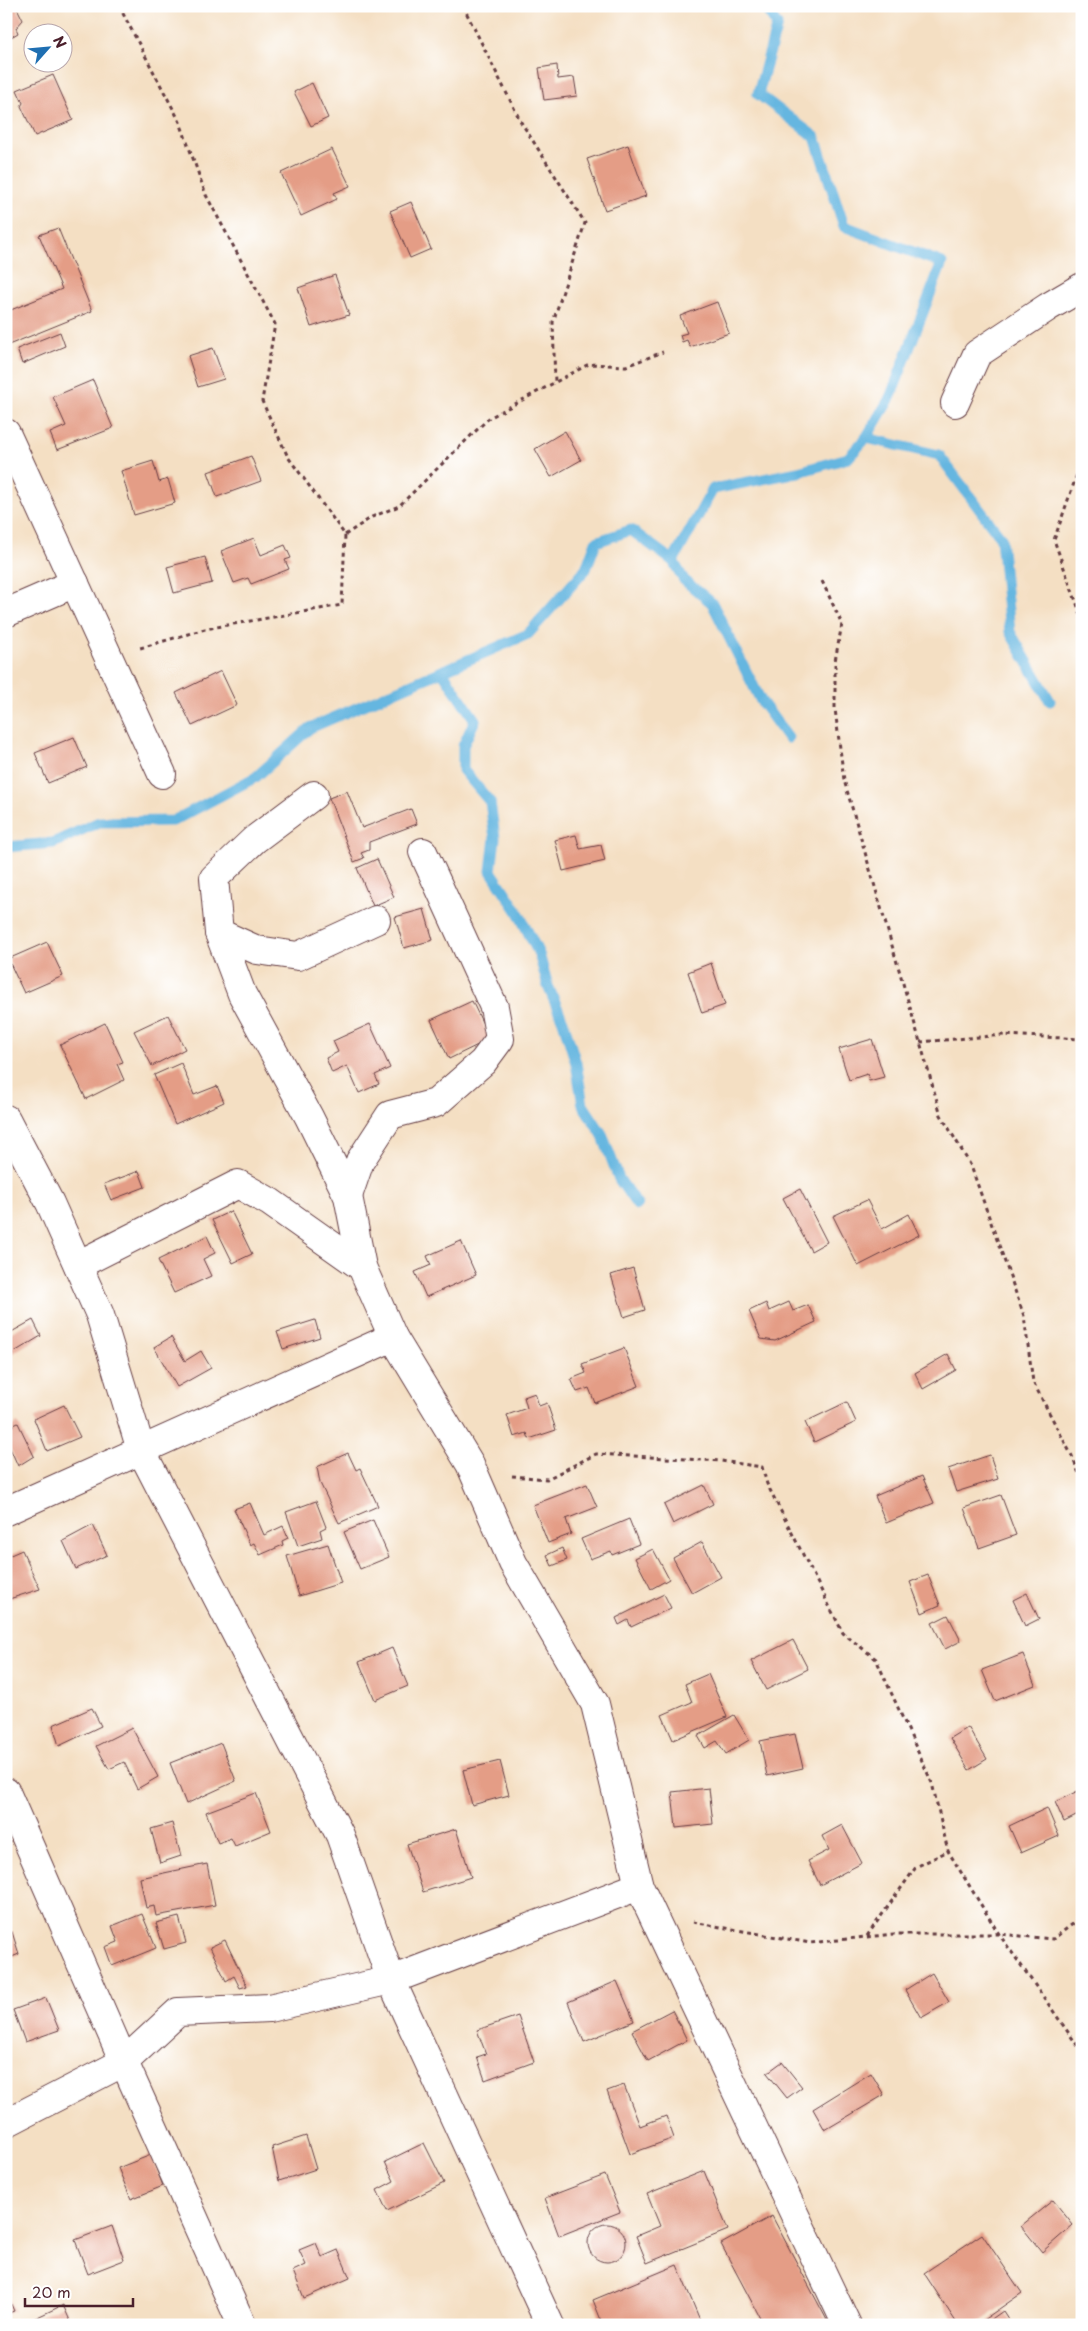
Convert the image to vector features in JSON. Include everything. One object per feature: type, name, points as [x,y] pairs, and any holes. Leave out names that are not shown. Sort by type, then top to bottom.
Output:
[{"type":"street","points":[[955,403],[977,354],[1082,287]]},
{"type":"street","points":[[6,433],[162,774]]},
{"type":"street","points":[[6,613],[75,583]]},
{"type":"street","points":[[314,796],[254,840],[214,878],[219,932],[242,994],[309,1117],[348,1196],[362,1267],[393,1337],[470,1464],[513,1563],[595,1704],[639,1886],[847,2325]]},
{"type":"street","points":[[348,1196],[360,1161],[390,1115],[436,1103],[483,1062],[500,1039],[494,1007],[423,852]]},
{"type":"street","points":[[219,932],[257,950],[298,956],[376,920]]},
{"type":"street","points":[[6,1119],[50,1203],[100,1315],[141,1450],[340,1835],[392,1980],[550,2325]]},
{"type":"street","points":[[78,1265],[238,1184],[270,1202],[362,1267]]},
{"type":"street","points":[[6,1510],[393,1337]]},
{"type":"street","points":[[6,1792],[242,2325]]},
{"type":"street","points":[[6,2123],[124,2062],[178,2012],[269,2008],[392,1980],[639,1886]]},
{"type":"path","points":[[109,658],[205,628],[342,605],[345,535],[288,457],[262,401],[275,324],[206,195],[180,122],[119,6]]},
{"type":"path","points":[[463,6],[521,122],[586,223],[553,322],[555,383]]},
{"type":"path","points":[[345,535],[372,517],[400,506],[489,418],[589,364],[626,366],[663,352]]},
{"type":"path","points":[[1082,460],[1054,540],[1082,618]]},
{"type":"path","points":[[822,581],[842,624],[835,661],[835,709],[844,780],[941,1115],[971,1166],[1024,1316],[1033,1382],[1072,1456],[1082,1481]]},
{"type":"path","points":[[920,1042],[1004,1035],[1082,1039]]},
{"type":"path","points":[[470,1464],[509,1475],[547,1479],[596,1454],[721,1461],[762,1467],[767,1484],[843,1633],[876,1659],[932,1784],[948,1851],[999,1934],[1082,2052]]},
{"type":"path","points":[[867,1937],[916,1867],[948,1851]]},
{"type":"path","points":[[685,1917],[693,1922],[810,1943],[894,1934],[999,1934],[1053,1939],[1082,1917]]},
{"type":"building","points":[[6,6],[16,6],[23,20],[16,28],[18,33],[6,40]]},
{"type":"building","points":[[557,65],[558,79],[574,77],[577,96],[544,100],[539,68]]},
{"type":"building","points":[[53,75],[73,120],[35,136],[21,106],[23,103],[17,90]]},
{"type":"building","points":[[312,83],[328,118],[311,126],[294,92]]},
{"type":"building","points":[[628,145],[646,196],[605,210],[587,159]]},
{"type":"building","points":[[332,149],[350,186],[334,193],[337,199],[301,216],[281,173]]},
{"type":"building","points":[[411,202],[431,249],[410,258],[390,211]]},
{"type":"building","points":[[58,228],[92,311],[6,346],[6,312],[62,289],[39,235]]},
{"type":"building","points":[[335,275],[349,315],[311,327],[298,288]]},
{"type":"building","points":[[717,302],[729,333],[690,347],[687,340],[682,342],[680,335],[687,333],[680,316]]},
{"type":"building","points":[[60,332],[65,346],[22,364],[17,349]]},
{"type":"building","points":[[213,348],[224,379],[198,387],[188,356]]},
{"type":"building","points":[[93,380],[113,428],[57,450],[50,433],[66,426],[53,397]]},
{"type":"building","points":[[565,431],[581,460],[551,477],[535,449]]},
{"type":"building","points":[[251,456],[261,481],[217,497],[208,472]]},
{"type":"building","points":[[153,461],[159,482],[168,479],[175,503],[134,515],[121,471]]},
{"type":"building","points":[[254,538],[261,555],[285,545],[291,558],[285,560],[289,569],[251,584],[248,578],[234,583],[221,551]]},
{"type":"building","points":[[205,557],[212,583],[174,593],[167,567]]},
{"type":"building","points":[[221,671],[237,705],[192,726],[176,693]]},
{"type":"building","points":[[74,737],[87,767],[48,783],[35,753]]},
{"type":"building","points":[[347,791],[362,828],[411,809],[417,824],[369,842],[369,850],[361,853],[364,858],[354,862],[329,798]]},
{"type":"building","points":[[576,835],[580,849],[601,845],[605,861],[563,871],[555,840]]},
{"type":"building","points":[[377,859],[394,897],[373,906],[357,868]]},
{"type":"building","points":[[424,909],[433,940],[404,948],[395,917]]},
{"type":"building","points":[[47,942],[63,976],[24,993],[8,959]]},
{"type":"building","points":[[711,963],[725,1005],[702,1013],[688,972]]},
{"type":"building","points":[[472,1001],[490,1039],[449,1059],[431,1020]]},
{"type":"building","points":[[168,1015],[185,1049],[152,1066],[134,1031]]},
{"type":"building","points":[[105,1023],[123,1062],[117,1064],[124,1080],[86,1099],[60,1045]]},
{"type":"building","points":[[370,1024],[390,1068],[375,1075],[379,1084],[359,1093],[347,1066],[332,1073],[326,1058],[338,1052],[333,1041]]},
{"type":"building","points":[[872,1039],[884,1077],[869,1081],[867,1074],[849,1080],[839,1049]]},
{"type":"building","points":[[181,1063],[194,1095],[217,1086],[224,1102],[175,1124],[154,1075]]},
{"type":"building","points":[[139,1171],[145,1187],[111,1200],[104,1184]]},
{"type":"building","points":[[800,1189],[827,1242],[811,1251],[783,1198]]},
{"type":"building","points":[[867,1200],[882,1229],[909,1214],[919,1235],[858,1266],[833,1216]]},
{"type":"building","points":[[231,1211],[252,1254],[233,1263],[212,1220]]},
{"type":"building","points":[[207,1236],[215,1253],[203,1259],[211,1276],[174,1293],[158,1260]]},
{"type":"building","points":[[461,1241],[476,1275],[426,1297],[415,1272],[431,1265],[427,1256]]},
{"type":"building","points":[[633,1268],[645,1310],[624,1317],[611,1275]]},
{"type":"building","points":[[789,1302],[793,1311],[808,1305],[816,1322],[775,1341],[761,1339],[749,1311],[766,1303],[769,1311]]},
{"type":"building","points":[[33,1320],[41,1336],[6,1357],[6,1335]]},
{"type":"building","points":[[315,1320],[320,1337],[283,1349],[277,1332]]},
{"type":"building","points":[[171,1337],[185,1361],[201,1351],[211,1368],[177,1387],[154,1347]]},
{"type":"building","points":[[624,1348],[639,1386],[595,1403],[589,1388],[577,1392],[571,1379],[586,1373],[582,1364]]},
{"type":"building","points":[[948,1354],[956,1370],[923,1389],[915,1373]]},
{"type":"building","points":[[535,1393],[539,1406],[547,1403],[556,1430],[529,1439],[527,1433],[514,1437],[507,1415],[527,1408],[524,1397]]},
{"type":"building","points":[[847,1402],[856,1422],[814,1442],[805,1422]]},
{"type":"building","points":[[64,1405],[80,1437],[47,1451],[34,1419]]},
{"type":"building","points":[[18,1423],[34,1456],[18,1466],[6,1439],[6,1429]]},
{"type":"building","points":[[348,1453],[356,1470],[360,1468],[378,1506],[339,1523],[320,1483],[317,1467]]},
{"type":"building","points":[[990,1455],[998,1479],[956,1492],[948,1469]]},
{"type":"building","points":[[922,1476],[934,1503],[886,1523],[875,1496]]},
{"type":"building","points":[[587,1484],[597,1507],[566,1519],[571,1534],[548,1543],[533,1505]]},
{"type":"building","points":[[704,1485],[713,1504],[673,1524],[664,1505]]},
{"type":"building","points":[[1001,1495],[1016,1535],[979,1548],[964,1508]]},
{"type":"building","points":[[316,1501],[326,1527],[320,1530],[322,1538],[298,1546],[286,1512]]},
{"type":"building","points":[[250,1503],[264,1535],[283,1526],[288,1538],[282,1541],[283,1545],[260,1555],[254,1543],[250,1545],[234,1509]]},
{"type":"building","points":[[629,1519],[639,1544],[612,1555],[611,1551],[590,1559],[581,1539]]},
{"type":"building","points":[[373,1520],[389,1557],[360,1569],[344,1532]]},
{"type":"building","points":[[93,1525],[107,1555],[76,1569],[63,1541]]},
{"type":"building","points":[[702,1542],[721,1577],[692,1593],[673,1558]]},
{"type":"building","points":[[328,1544],[341,1583],[299,1596],[287,1556]]},
{"type":"building","points":[[562,1548],[567,1560],[552,1566],[547,1555]]},
{"type":"building","points":[[653,1549],[669,1579],[651,1589],[635,1558]]},
{"type":"building","points":[[22,1550],[40,1589],[6,1600],[6,1557]]},
{"type":"building","points":[[928,1575],[940,1605],[922,1613],[910,1582]]},
{"type":"building","points":[[1027,1593],[1039,1619],[1025,1626],[1013,1600]]},
{"type":"building","points":[[664,1594],[671,1608],[631,1627],[628,1620],[619,1625],[616,1618]]},
{"type":"building","points":[[948,1615],[961,1641],[945,1649],[932,1623]]},
{"type":"building","points":[[793,1640],[808,1669],[766,1690],[751,1661]]},
{"type":"building","points":[[392,1648],[408,1686],[375,1700],[359,1662]]},
{"type":"building","points":[[1023,1654],[1035,1685],[995,1701],[982,1670]]},
{"type":"building","points":[[708,1674],[727,1717],[673,1740],[662,1715],[692,1702],[685,1684]]},
{"type":"building","points":[[92,1708],[101,1726],[59,1746],[53,1725]]},
{"type":"building","points":[[734,1715],[749,1740],[726,1754],[717,1741],[705,1748],[698,1736]]},
{"type":"building","points":[[968,1727],[987,1759],[969,1770],[950,1738]]},
{"type":"building","points":[[132,1728],[158,1777],[137,1789],[124,1762],[109,1769],[96,1746]]},
{"type":"building","points":[[795,1734],[803,1768],[767,1776],[760,1741]]},
{"type":"building","points":[[221,1743],[236,1781],[186,1804],[170,1763]]},
{"type":"building","points":[[500,1761],[509,1795],[472,1805],[463,1770]]},
{"type":"building","points":[[709,1788],[713,1824],[676,1828],[672,1792]]},
{"type":"building","points":[[1082,1789],[1082,1813],[1064,1822],[1055,1802]]},
{"type":"building","points":[[256,1793],[271,1831],[235,1846],[231,1838],[218,1843],[206,1812]]},
{"type":"building","points":[[1047,1808],[1059,1836],[1021,1853],[1009,1826]]},
{"type":"building","points":[[172,1823],[181,1856],[160,1863],[151,1829]]},
{"type":"building","points":[[842,1825],[862,1863],[820,1885],[808,1861],[829,1850],[822,1836]]},
{"type":"building","points":[[456,1829],[471,1877],[423,1892],[407,1844]]},
{"type":"building","points":[[207,1864],[215,1905],[156,1916],[154,1906],[146,1908],[140,1878]]},
{"type":"building","points":[[142,1914],[156,1948],[112,1966],[105,1947],[118,1942],[112,1926]]},
{"type":"building","points":[[179,1917],[186,1943],[164,1949],[156,1923]]},
{"type":"building","points":[[12,1932],[19,1954],[7,1959],[9,1965],[6,1966],[6,1934]]},
{"type":"building","points":[[225,1940],[247,1986],[240,1988],[234,1976],[226,1981],[210,1947]]},
{"type":"building","points":[[932,1973],[949,2002],[921,2018],[905,1990]]},
{"type":"building","points":[[617,1981],[634,2021],[584,2042],[568,2002]]},
{"type":"building","points":[[46,1998],[59,2030],[25,2042],[13,2010]]},
{"type":"building","points":[[672,2010],[687,2040],[648,2061],[632,2031]]},
{"type":"building","points":[[518,2016],[534,2062],[485,2080],[477,2057],[486,2054],[477,2030]]},
{"type":"building","points":[[782,2062],[802,2087],[787,2098],[767,2073]]},
{"type":"building","points":[[871,2073],[884,2095],[825,2130],[813,2109]]},
{"type":"building","points":[[624,2085],[640,2126],[666,2116],[674,2138],[630,2154],[607,2091]]},
{"type":"building","points":[[306,2136],[316,2169],[279,2181],[272,2147]]},
{"type":"building","points":[[424,2143],[444,2183],[387,2211],[377,2190],[394,2181],[385,2162]]},
{"type":"building","points":[[151,2155],[163,2186],[131,2199],[118,2168]]},
{"type":"building","points":[[704,2171],[728,2230],[647,2263],[636,2236],[660,2226],[647,2194]]},
{"type":"building","points":[[605,2175],[620,2212],[559,2236],[545,2198]]},
{"type":"building","points":[[1053,2200],[1073,2225],[1042,2252],[1021,2226]]},
{"type":"building","points":[[772,2216],[828,2322],[823,2325],[764,2325],[721,2244]]},
{"type":"building","points":[[607,2224],[620,2230],[626,2243],[620,2256],[607,2262],[594,2256],[588,2243],[594,2230]]},
{"type":"building","points":[[112,2226],[124,2260],[88,2274],[75,2240]]},
{"type":"building","points":[[982,2234],[1022,2293],[976,2325],[958,2325],[924,2273]]},
{"type":"building","points":[[316,2243],[322,2257],[338,2250],[350,2278],[304,2298],[293,2271],[306,2265],[299,2250]]},
{"type":"building","points":[[677,2265],[702,2325],[603,2325],[593,2300]]},
{"type":"building","points":[[6,2293],[14,2311],[6,2314]]},
{"type":"building","points":[[63,2305],[72,2325],[31,2325],[29,2321]]},
{"type":"building","points":[[1003,2311],[1012,2325],[983,2325]]},
{"type":"waterway","points":[[6,847],[53,843],[99,822],[173,821],[256,777],[310,728],[528,634],[586,569],[596,542],[631,530],[673,561],[713,489],[798,472],[848,458],[866,438],[890,398],[942,263],[844,226],[815,137],[758,94],[777,25],[764,6]]},
{"type":"waterway","points":[[866,438],[939,455],[1001,538],[1010,632],[1050,701]]},
{"type":"waterway","points":[[673,561],[684,580],[712,603],[761,701],[788,738]]},
{"type":"waterway","points":[[442,671],[475,720],[463,746],[463,770],[490,802],[495,838],[491,871],[518,912],[539,954],[548,986],[563,1021],[576,1063],[583,1105],[602,1134],[619,1179],[637,1205]]}]
